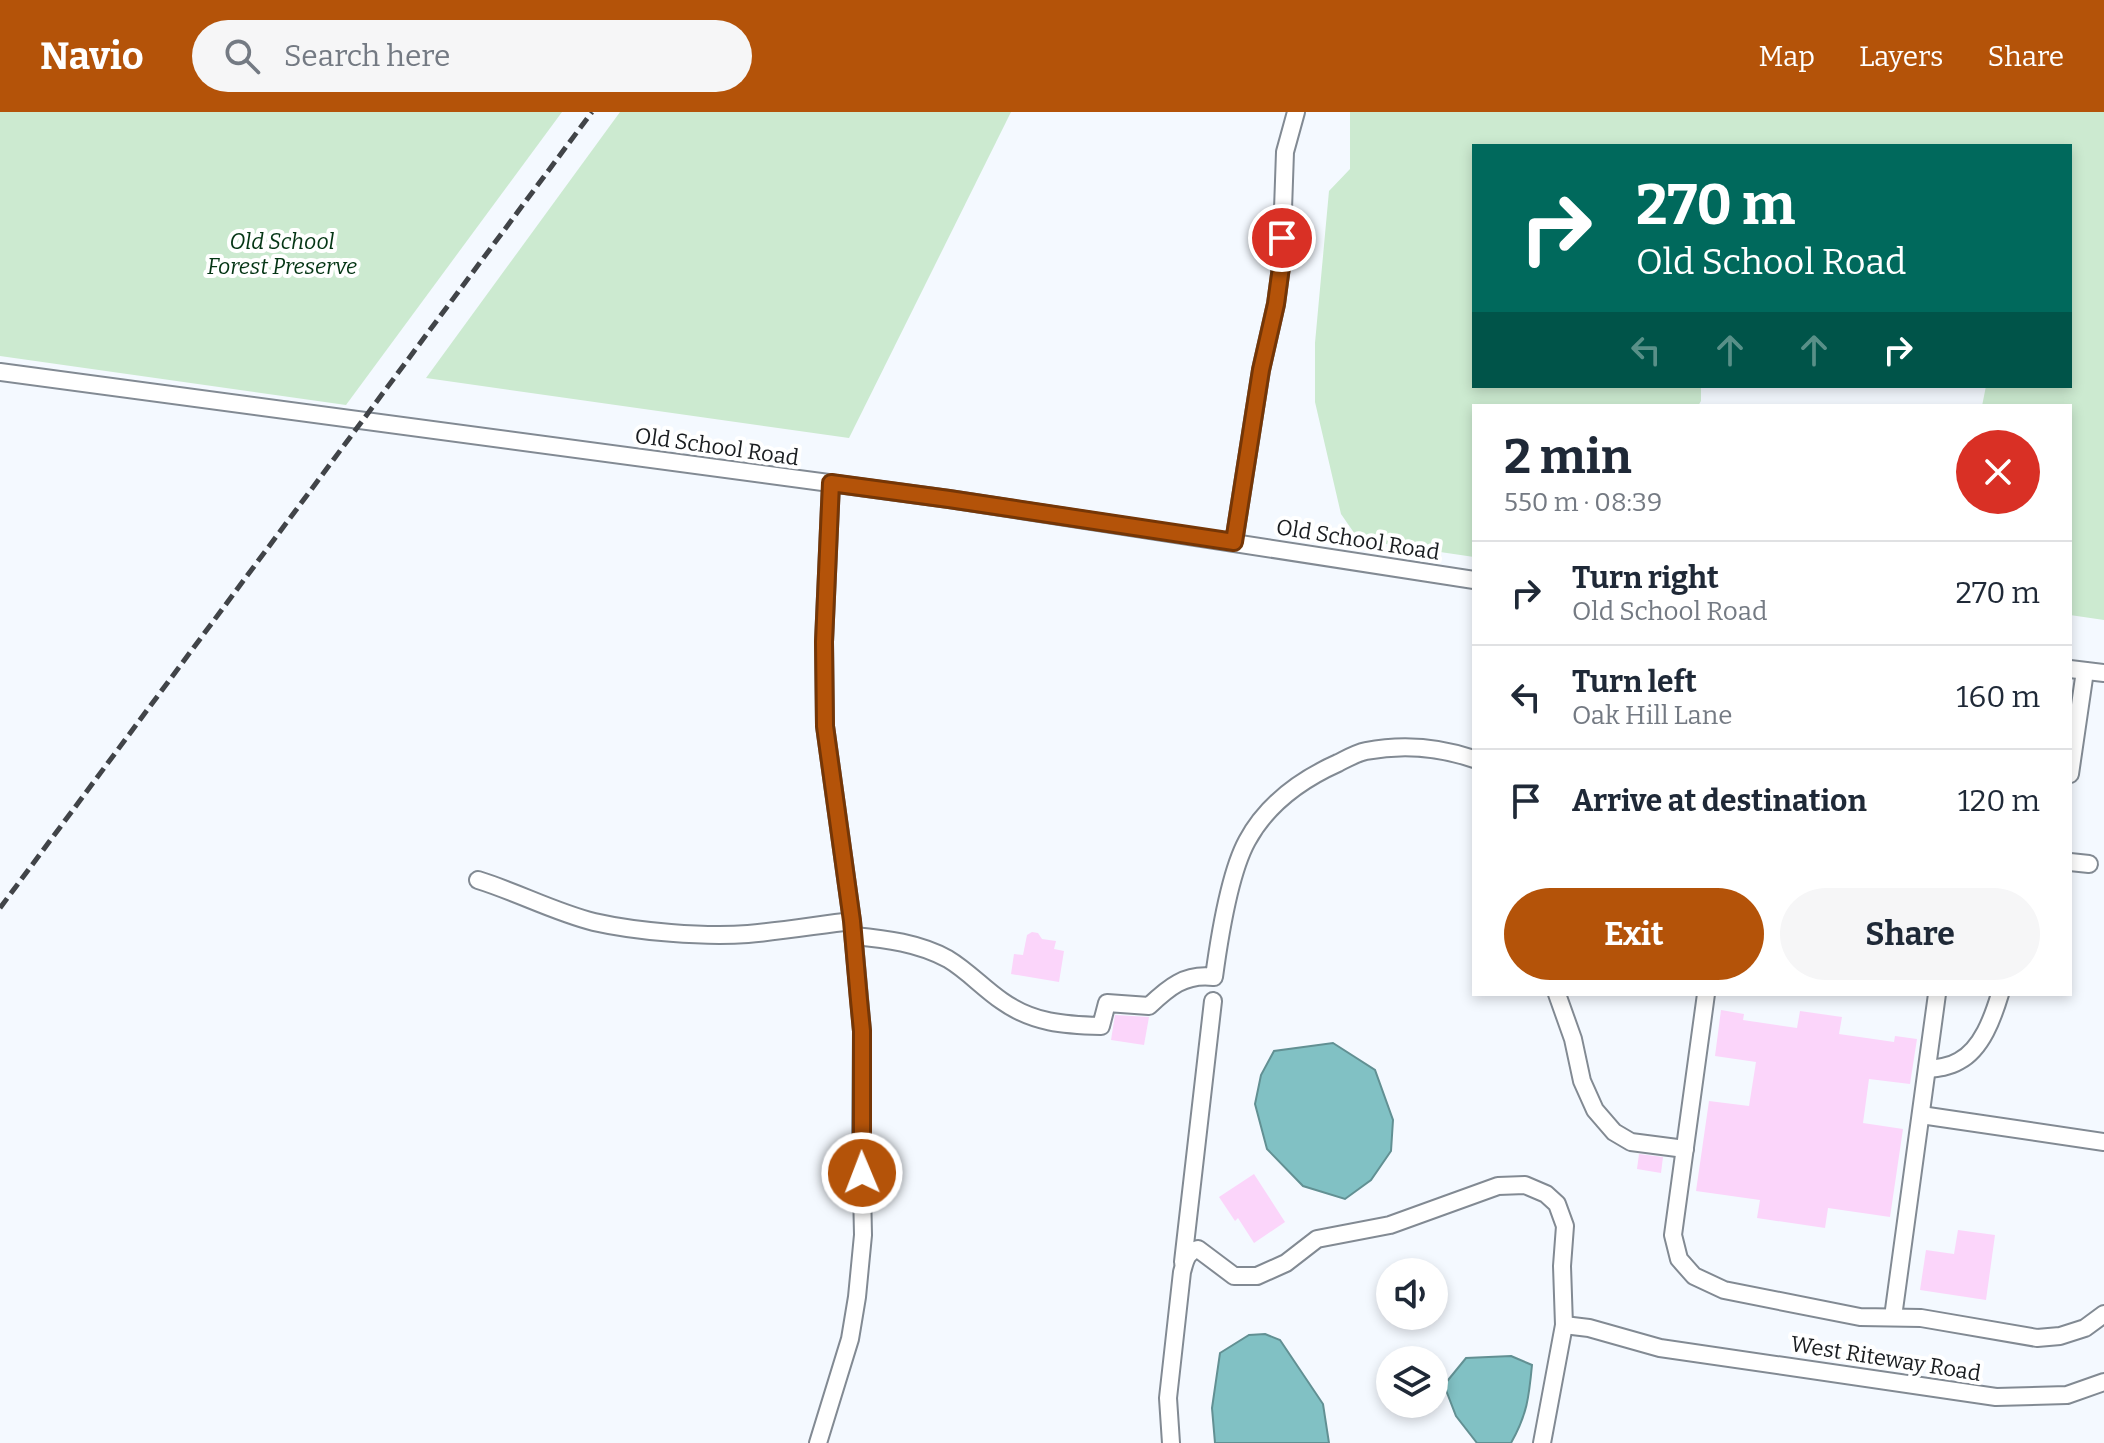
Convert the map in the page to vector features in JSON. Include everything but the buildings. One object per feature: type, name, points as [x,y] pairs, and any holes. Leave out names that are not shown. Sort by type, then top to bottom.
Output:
[{"type":"street","points":[[1234,542],[1261,370],[1276,304],[1281,267],[1285,152],[1296,112]]},
{"type":"street","name":"Old School Road","points":[[0,372],[964,501],[1472,580]]},
{"type":"street","points":[[818,1443],[850,1339],[863,1235],[862,1031],[853,929],[825,726],[824,642],[831,483]]},
{"type":"street","points":[[2072,744],[2077,670],[2104,673]]},
{"type":"street","points":[[478,880],[593,921],[635,929],[746,934],[853,929],[919,947],[948,959],[999,999],[1038,1019],[1062,1025],[1101,1026],[1107,1003],[1149,1006],[1171,985],[1202,976],[1214,977],[1235,872],[1247,841],[1273,806],[1296,784],[1363,751],[1430,748],[1472,758]]},
{"type":"street","points":[[2072,862],[2089,864]]},
{"type":"street","points":[[1558,996],[1573,1039],[1582,1081],[1595,1110],[1614,1132],[1631,1142],[1685,1149]]},
{"type":"street","points":[[1706,996],[1673,1235],[1679,1259],[1694,1276],[1724,1290],[1860,1317],[1921,1318],[2037,1338],[2060,1336],[2085,1328],[2104,1314]]},
{"type":"street","points":[[1893,1317],[1937,996]]},
{"type":"street","points":[[1927,1069],[1942,1068],[1961,1061],[1974,1048],[1987,1028],[1999,996]]},
{"type":"street","points":[[1171,1443],[1168,1398],[1213,1001]]},
{"type":"street","points":[[1921,1115],[2104,1142]]},
{"type":"street","points":[[1182,1272],[1186,1258],[1191,1251],[1198,1249],[1234,1276],[1257,1276],[1286,1263],[1317,1239],[1390,1225],[1498,1186],[1525,1185],[1546,1194],[1557,1204],[1565,1226],[1562,1266],[1564,1325],[1542,1443]]},
{"type":"street","name":"West Riteway Road","points":[[1564,1325],[1589,1328],[1660,1348],[1996,1397],[2067,1395],[2104,1382]]},
{"type":"green space","name":"Old School Forest Preserve","points":[[0,112],[562,112],[346,405],[0,356]]},
{"type":"green space","points":[[620,112],[1011,112],[849,438],[426,378]]},
{"type":"green space","points":[[1350,112],[2104,112],[2104,620],[2072,615],[2072,404],[1982,404],[1986,388],[2072,388],[2072,144],[1472,144],[1472,388],[1701,388],[1701,401],[1699,404],[1472,404],[1472,557],[1359,540],[1341,514],[1315,402],[1315,343],[1329,191],[1350,169]]},
{"type":"water","points":[[1333,1043],[1375,1070],[1393,1120],[1391,1151],[1371,1180],[1345,1199],[1303,1186],[1267,1149],[1255,1104],[1261,1075],[1274,1051]]},
{"type":"water","points":[[1265,1334],[1280,1340],[1323,1404],[1329,1443],[1215,1443],[1212,1408],[1220,1353],[1249,1335]]},
{"type":"water","points":[[1511,1356],[1532,1365],[1524,1414],[1511,1443],[1477,1443],[1456,1416],[1448,1395],[1448,1380],[1466,1358]]},
{"type":"railway","points":[[0,908],[592,112]]},
{"type":"route","points":[[862,1173],[862,1031],[852,921],[825,726],[824,642],[831,483],[1234,542],[1261,370],[1276,304],[1282,238]]}]
